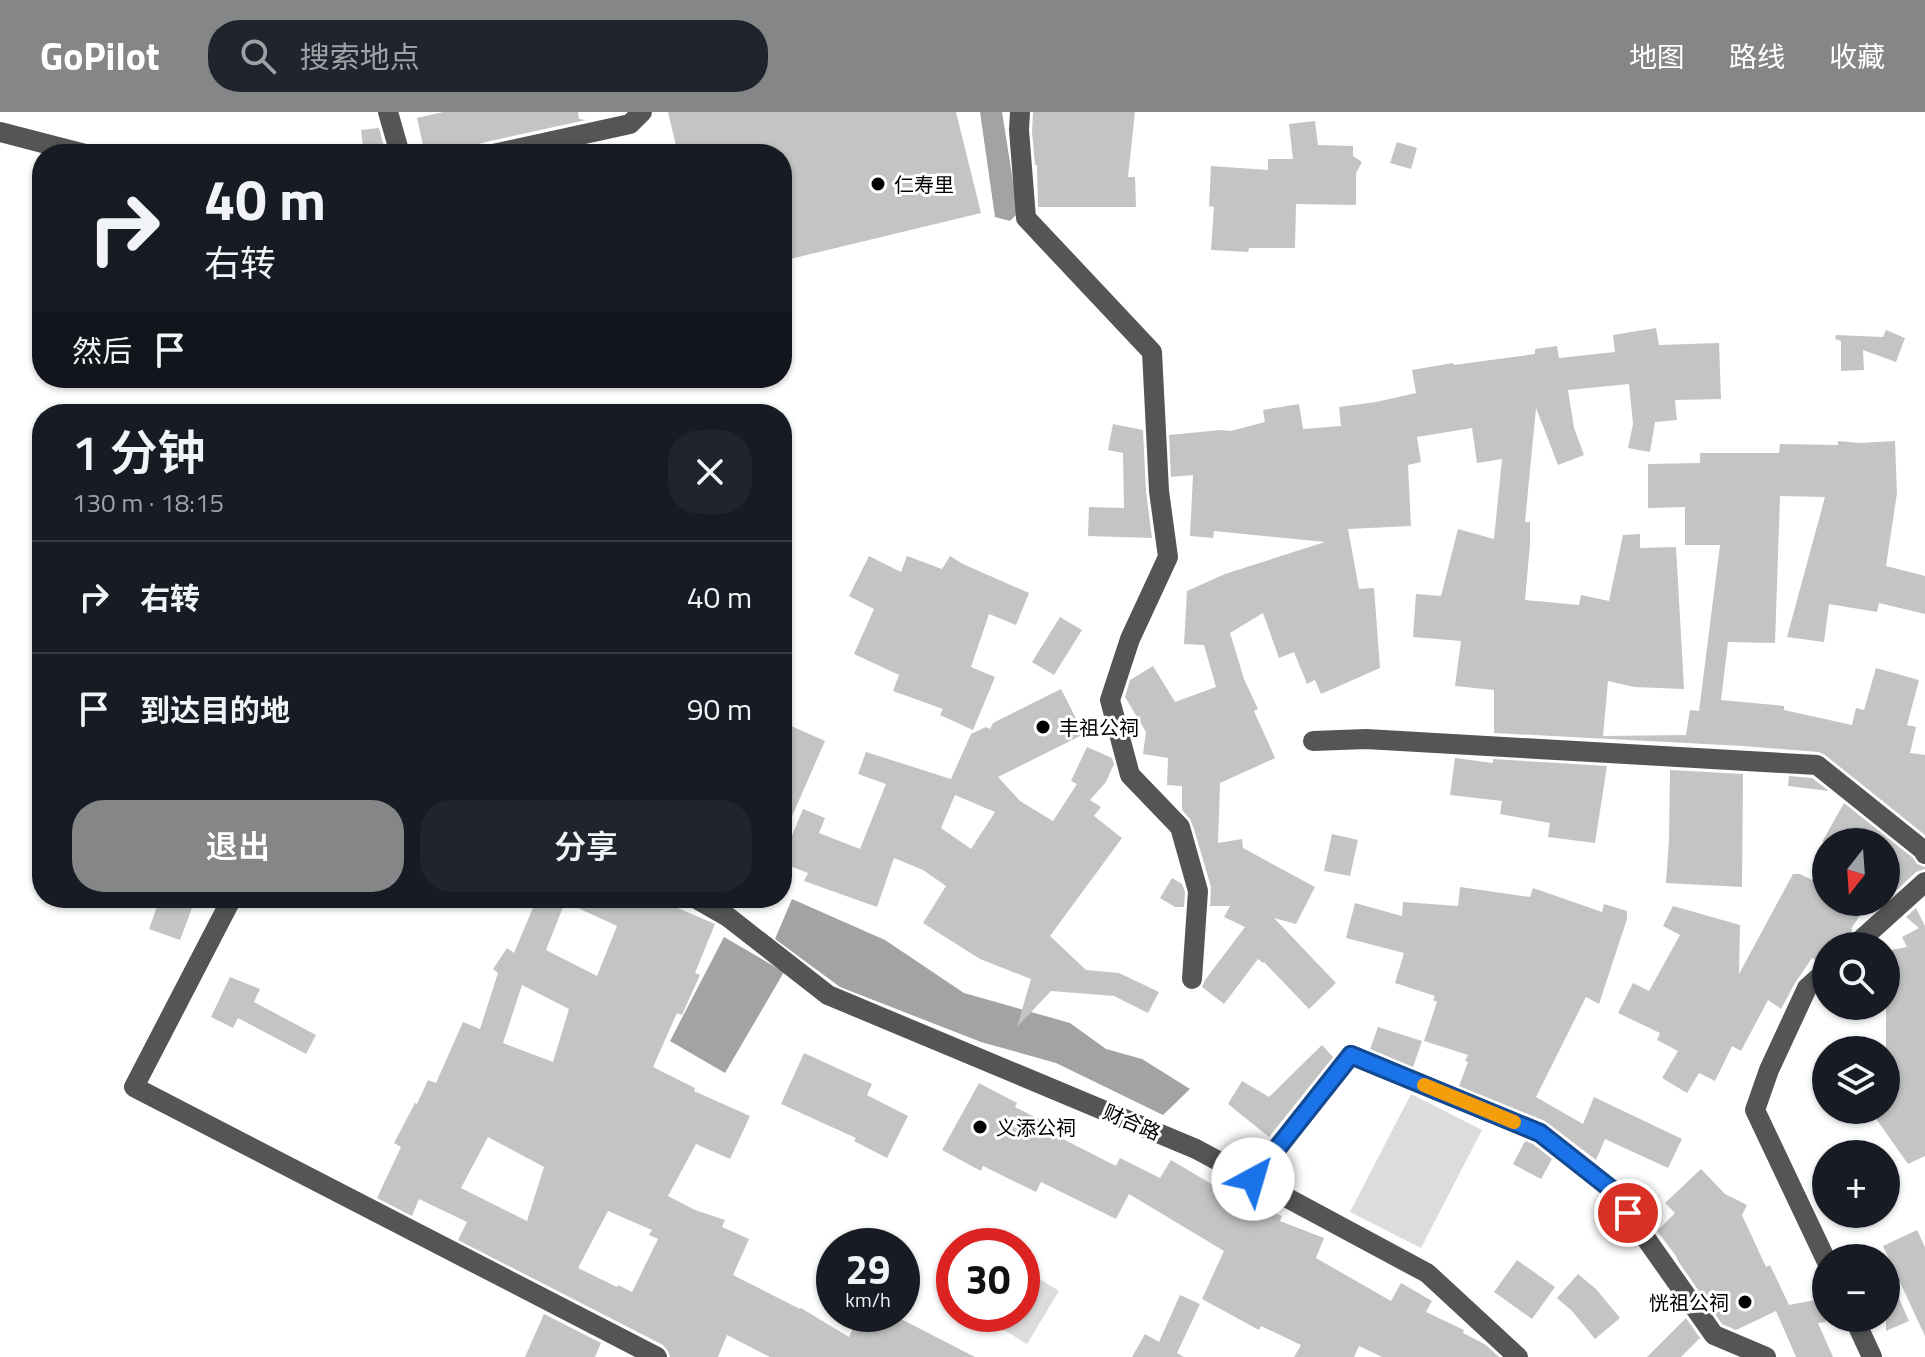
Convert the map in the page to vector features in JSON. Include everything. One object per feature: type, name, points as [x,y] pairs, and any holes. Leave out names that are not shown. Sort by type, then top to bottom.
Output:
[{"type":"street","points":[[388,112],[397,144]]},
{"type":"street","points":[[539,144],[630,124],[642,112]]},
{"type":"street","points":[[1020,112],[1026,218],[1152,352],[1159,491],[1168,557],[1130,639],[1110,700],[1130,775],[1180,827],[1198,891],[1192,979]]},
{"type":"street","points":[[0,132],[46,144]]},
{"type":"street","points":[[1313,741],[1366,739],[1817,765],[1925,854]]},
{"type":"street","points":[[1870,932],[1925,882]]},
{"type":"street","points":[[227,908],[134,1087],[657,1357]]},
{"type":"street","name":"财合路","points":[[712,908],[828,995],[1196,1149],[1427,1273],[1518,1357]]},
{"type":"street","points":[[1812,984],[1807,988],[1769,1070],[1755,1110],[1818,1244]]},
{"type":"street","points":[[1253,1179],[1351,1055],[1540,1133],[1611,1189],[1714,1335],[1766,1357]]},
{"type":"street","points":[[1860,1332],[1872,1357]]},
{"type":"shaded area","points":[[980,112],[1002,112],[1018,213],[1010,221],[995,217]]},
{"type":"shaded area","points":[[792,899],[885,940],[964,993],[1070,1023],[1106,1049],[1142,1059],[1190,1089],[1163,1115],[1056,1063],[981,1042],[840,987],[775,939],[788,908],[792,908]]},
{"type":"shaded area","points":[[724,937],[784,972],[725,1073],[670,1041]]},
{"type":"shaded area","points":[[1411,1094],[1482,1130],[1421,1248],[1350,1212]]},
{"type":"shaded area","points":[[1040,1279],[1059,1291],[1040,1322]]},
{"type":"shaded area","points":[[1007,1332],[1034,1332],[1027,1344]]},
{"type":"building","points":[[443,112],[578,112],[579,119],[586,120],[479,144],[423,144],[417,118]]},
{"type":"building","name":"仁寿里","points":[[668,112],[956,112],[981,213],[792,259],[792,144],[676,144]]},
{"type":"building","points":[[1033,112],[1135,112],[1128,177],[1135,177],[1136,207],[1038,207]]},
{"type":"building","points":[[1315,121],[1318,145],[1353,146],[1353,156],[1362,162],[1356,173],[1356,205],[1296,204],[1295,248],[1249,248],[1248,252],[1211,250],[1214,207],[1209,206],[1211,166],[1268,170],[1268,159],[1293,159],[1289,124]]},
{"type":"building","points":[[379,128],[383,144],[363,144],[361,130]]},
{"type":"building","points":[[1397,142],[1417,148],[1411,169],[1390,163]]},
{"type":"building","points":[[1656,328],[1659,345],[1719,343],[1721,399],[1675,400],[1677,420],[1655,422],[1650,452],[1628,448],[1633,424],[1629,384],[1568,390],[1574,428],[1584,455],[1558,465],[1536,408],[1525,522],[1530,522],[1530,544],[1525,600],[1579,605],[1581,595],[1609,601],[1623,535],[1640,534],[1640,548],[1676,547],[1684,689],[1634,687],[1608,681],[1603,736],[1686,735],[1690,710],[1699,711],[1720,545],[1685,545],[1685,507],[1648,508],[1648,464],[1700,463],[1700,453],[1779,453],[1780,444],[1838,445],[1838,441],[1895,441],[1897,493],[1886,566],[1925,576],[1925,614],[1879,603],[1877,612],[1829,604],[1824,642],[1787,637],[1825,497],[1780,496],[1775,643],[1728,642],[1721,700],[1784,706],[1784,710],[1852,725],[1856,708],[1864,710],[1876,668],[1919,680],[1907,725],[1916,727],[1910,753],[1925,755],[1925,835],[1819,752],[1494,733],[1494,690],[1455,686],[1461,641],[1413,637],[1416,594],[1441,596],[1458,529],[1494,539],[1502,459],[1477,463],[1472,428],[1417,437],[1421,462],[1408,465],[1411,526],[1348,529],[1359,589],[1374,588],[1380,668],[1321,694],[1315,680],[1307,684],[1294,652],[1279,658],[1263,613],[1230,633],[1244,679],[1258,709],[1254,711],[1275,758],[1220,783],[1218,843],[1242,839],[1243,848],[1315,887],[1296,924],[1274,918],[1336,983],[1309,1009],[1258,959],[1224,1004],[1202,987],[1245,927],[1224,917],[1230,906],[1210,906],[1211,887],[1194,829],[1182,810],[1182,786],[1167,785],[1168,758],[1143,754],[1146,732],[1125,697],[1130,680],[1153,666],[1175,702],[1216,687],[1204,645],[1184,644],[1187,591],[1225,574],[1325,542],[1214,531],[1213,538],[1190,536],[1193,475],[1171,477],[1169,435],[1231,431],[1265,422],[1263,410],[1299,404],[1303,429],[1341,426],[1339,407],[1416,393],[1412,370],[1535,354],[1535,349],[1557,346],[1559,358],[1615,352],[1613,335]]},
{"type":"building","points":[[1886,330],[1905,338],[1896,362],[1863,350],[1864,370],[1841,371],[1841,341],[1835,339],[1836,335],[1883,337]]},
{"type":"building","points":[[1113,424],[1143,430],[1152,538],[1088,536],[1089,507],[1124,508],[1123,453],[1108,450]]},
{"type":"building","points":[[869,556],[901,572],[907,556],[942,569],[950,556],[1029,593],[1016,625],[989,614],[971,667],[995,677],[973,730],[940,715],[943,709],[893,691],[899,675],[854,654],[874,609],[849,596]]},
{"type":"building","points":[[1060,617],[1082,630],[1054,675],[1032,662]]},
{"type":"building","points":[[1061,689],[1084,734],[998,777],[1020,801],[1053,821],[1077,784],[1071,781],[1087,747],[1112,758],[1114,764],[1106,782],[1090,800],[1101,807],[1094,816],[1122,838],[1050,936],[1086,970],[1119,973],[1159,992],[1148,1013],[1114,996],[1051,991],[1017,1027],[1031,979],[980,959],[923,923],[946,886],[923,870],[894,858],[877,907],[804,881],[808,873],[792,867],[792,836],[803,809],[825,818],[819,833],[860,849],[886,784],[858,774],[866,752],[951,779],[971,734],[986,727],[990,729],[993,723]],"holes":[[[955,795],[995,812],[971,849],[941,828]]]},
{"type":"building","points":[[792,726],[825,741],[792,816]]},
{"type":"building","points":[[1455,758],[1493,763],[1493,759],[1607,766],[1595,843],[1548,837],[1550,823],[1500,814],[1502,801],[1450,795]]},
{"type":"building","points":[[1670,770],[1743,774],[1742,887],[1666,883]]},
{"type":"building","points":[[1789,776],[1812,778],[1829,791],[1788,786]]},
{"type":"building","points":[[1844,803],[1875,828],[1830,828]]},
{"type":"building","points":[[1332,834],[1358,840],[1350,876],[1324,871]]},
{"type":"building","points":[[1900,848],[1917,864],[1925,867],[1900,887]]},
{"type":"building","points":[[1793,874],[1812,880],[1812,916],[1860,916],[1851,932],[1812,932],[1812,958],[1781,1009],[1768,1000],[1741,1051],[1732,1046],[1715,1081],[1699,1073],[1687,1093],[1662,1078],[1678,1051],[1657,1040],[1660,1033],[1618,1013],[1633,983],[1649,991],[1680,935],[1663,926],[1673,906],[1740,925],[1739,974]]},
{"type":"building","points":[[1172,878],[1182,884],[1184,907],[1175,907],[1160,898]]},
{"type":"building","points":[[1460,887],[1530,897],[1533,888],[1602,912],[1604,904],[1627,911],[1599,1004],[1586,997],[1536,1097],[1583,1124],[1594,1097],[1682,1139],[1668,1168],[1605,1139],[1596,1160],[1545,1121],[1459,1086],[1468,1055],[1424,1041],[1437,1002],[1433,1000],[1435,996],[1395,983],[1404,953],[1346,938],[1355,903],[1402,916],[1403,902],[1458,906]]},
{"type":"building","points":[[156,908],[192,908],[180,940],[149,929]]},
{"type":"building","points":[[533,908],[563,908],[546,950],[597,976],[617,926],[578,908],[678,908],[715,924],[695,973],[700,975],[682,1015],[677,1013],[653,1067],[695,1088],[694,1091],[750,1116],[730,1159],[696,1144],[668,1196],[695,1210],[725,1220],[722,1227],[749,1239],[733,1275],[816,1317],[816,1332],[841,1332],[849,1337],[851,1332],[920,1332],[920,1329],[975,1357],[770,1357],[727,1335],[718,1357],[670,1357],[663,1345],[458,1240],[467,1222],[419,1199],[412,1216],[377,1198],[401,1147],[394,1143],[428,1080],[436,1083],[463,1022],[480,1029],[498,973],[493,969],[507,948],[514,953]],"holes":[[[522,985],[569,1009],[553,1062],[503,1043]],[[488,1137],[544,1167],[527,1221],[461,1188]],[[608,1211],[652,1230],[649,1235],[658,1239],[632,1292],[578,1268]]]},
{"type":"building","points":[[1916,908],[1925,926],[1925,1156],[1908,1164],[1900,1153],[1900,1140],[1891,1140],[1880,1124],[1900,1124],[1900,1036],[1886,1036],[1886,1020],[1900,1020],[1900,948],[1907,947],[1902,937],[1919,928],[1906,917]]},
{"type":"building","points":[[230,977],[260,989],[254,1002],[316,1035],[306,1054],[238,1018],[233,1028],[211,1017]]},
{"type":"building","points":[[1378,1027],[1422,1041],[1413,1067],[1370,1049]]},
{"type":"building","points":[[1322,1045],[1333,1057],[1269,1137],[1228,1104],[1242,1081],[1269,1097]]},
{"type":"building","points":[[804,1053],[872,1084],[867,1095],[908,1116],[887,1158],[854,1141],[856,1138],[781,1104]]},
{"type":"building","points":[[979,1083],[1017,1103],[1015,1107],[1064,1132],[1061,1138],[1116,1166],[1120,1158],[1160,1178],[1171,1160],[1240,1201],[1282,1216],[1280,1221],[1324,1238],[1316,1258],[1391,1301],[1401,1283],[1432,1301],[1426,1312],[1464,1330],[1463,1333],[1486,1345],[1499,1357],[1382,1357],[1359,1346],[1354,1357],[1294,1357],[1301,1345],[1261,1326],[1259,1330],[1202,1299],[1224,1251],[1129,1194],[1116,1219],[1041,1182],[1036,1192],[983,1166],[981,1171],[942,1150]]},
{"type":"building","points":[[1525,1141],[1552,1159],[1541,1179],[1513,1164]]},
{"type":"building","points":[[1701,1169],[1725,1194],[1747,1205],[1742,1215],[1766,1267],[1770,1265],[1789,1305],[1812,1301],[1812,1332],[1822,1332],[1833,1357],[1796,1357],[1776,1311],[1736,1330],[1722,1324],[1657,1231],[1675,1213],[1665,1203]]},
{"type":"building","points":[[1917,1230],[1925,1247],[1925,1336],[1900,1282],[1900,1244],[1887,1244]]},
{"type":"building","points":[[1517,1260],[1555,1287],[1532,1319],[1494,1292]]},
{"type":"building","points":[[1578,1274],[1596,1289],[1620,1318],[1595,1339],[1557,1298]]},
{"type":"building","points":[[1180,1295],[1200,1304],[1177,1353],[1184,1357],[1132,1357],[1145,1334],[1159,1342]]},
{"type":"building","points":[[1900,1301],[1909,1321],[1900,1325]]},
{"type":"building","points":[[544,1314],[601,1343],[595,1357],[525,1357]]},
{"type":"building","points":[[1686,1318],[1700,1338],[1681,1357],[1647,1357]]},
{"type":"slow traffic","points":[[1424,1085],[1514,1122]]},
{"type":"place","name":"仁寿里","points":[[878,184]]},
{"type":"place","name":"丰祖公祠","points":[[1043,727]]},
{"type":"place","name":"义添公祠","points":[[980,1127]]},
{"type":"place","name":"恍祖公祠","points":[[1745,1302]]},
{"type":"route","points":[[1253,1179],[1351,1055],[1540,1133],[1611,1189],[1628,1213]]}]
